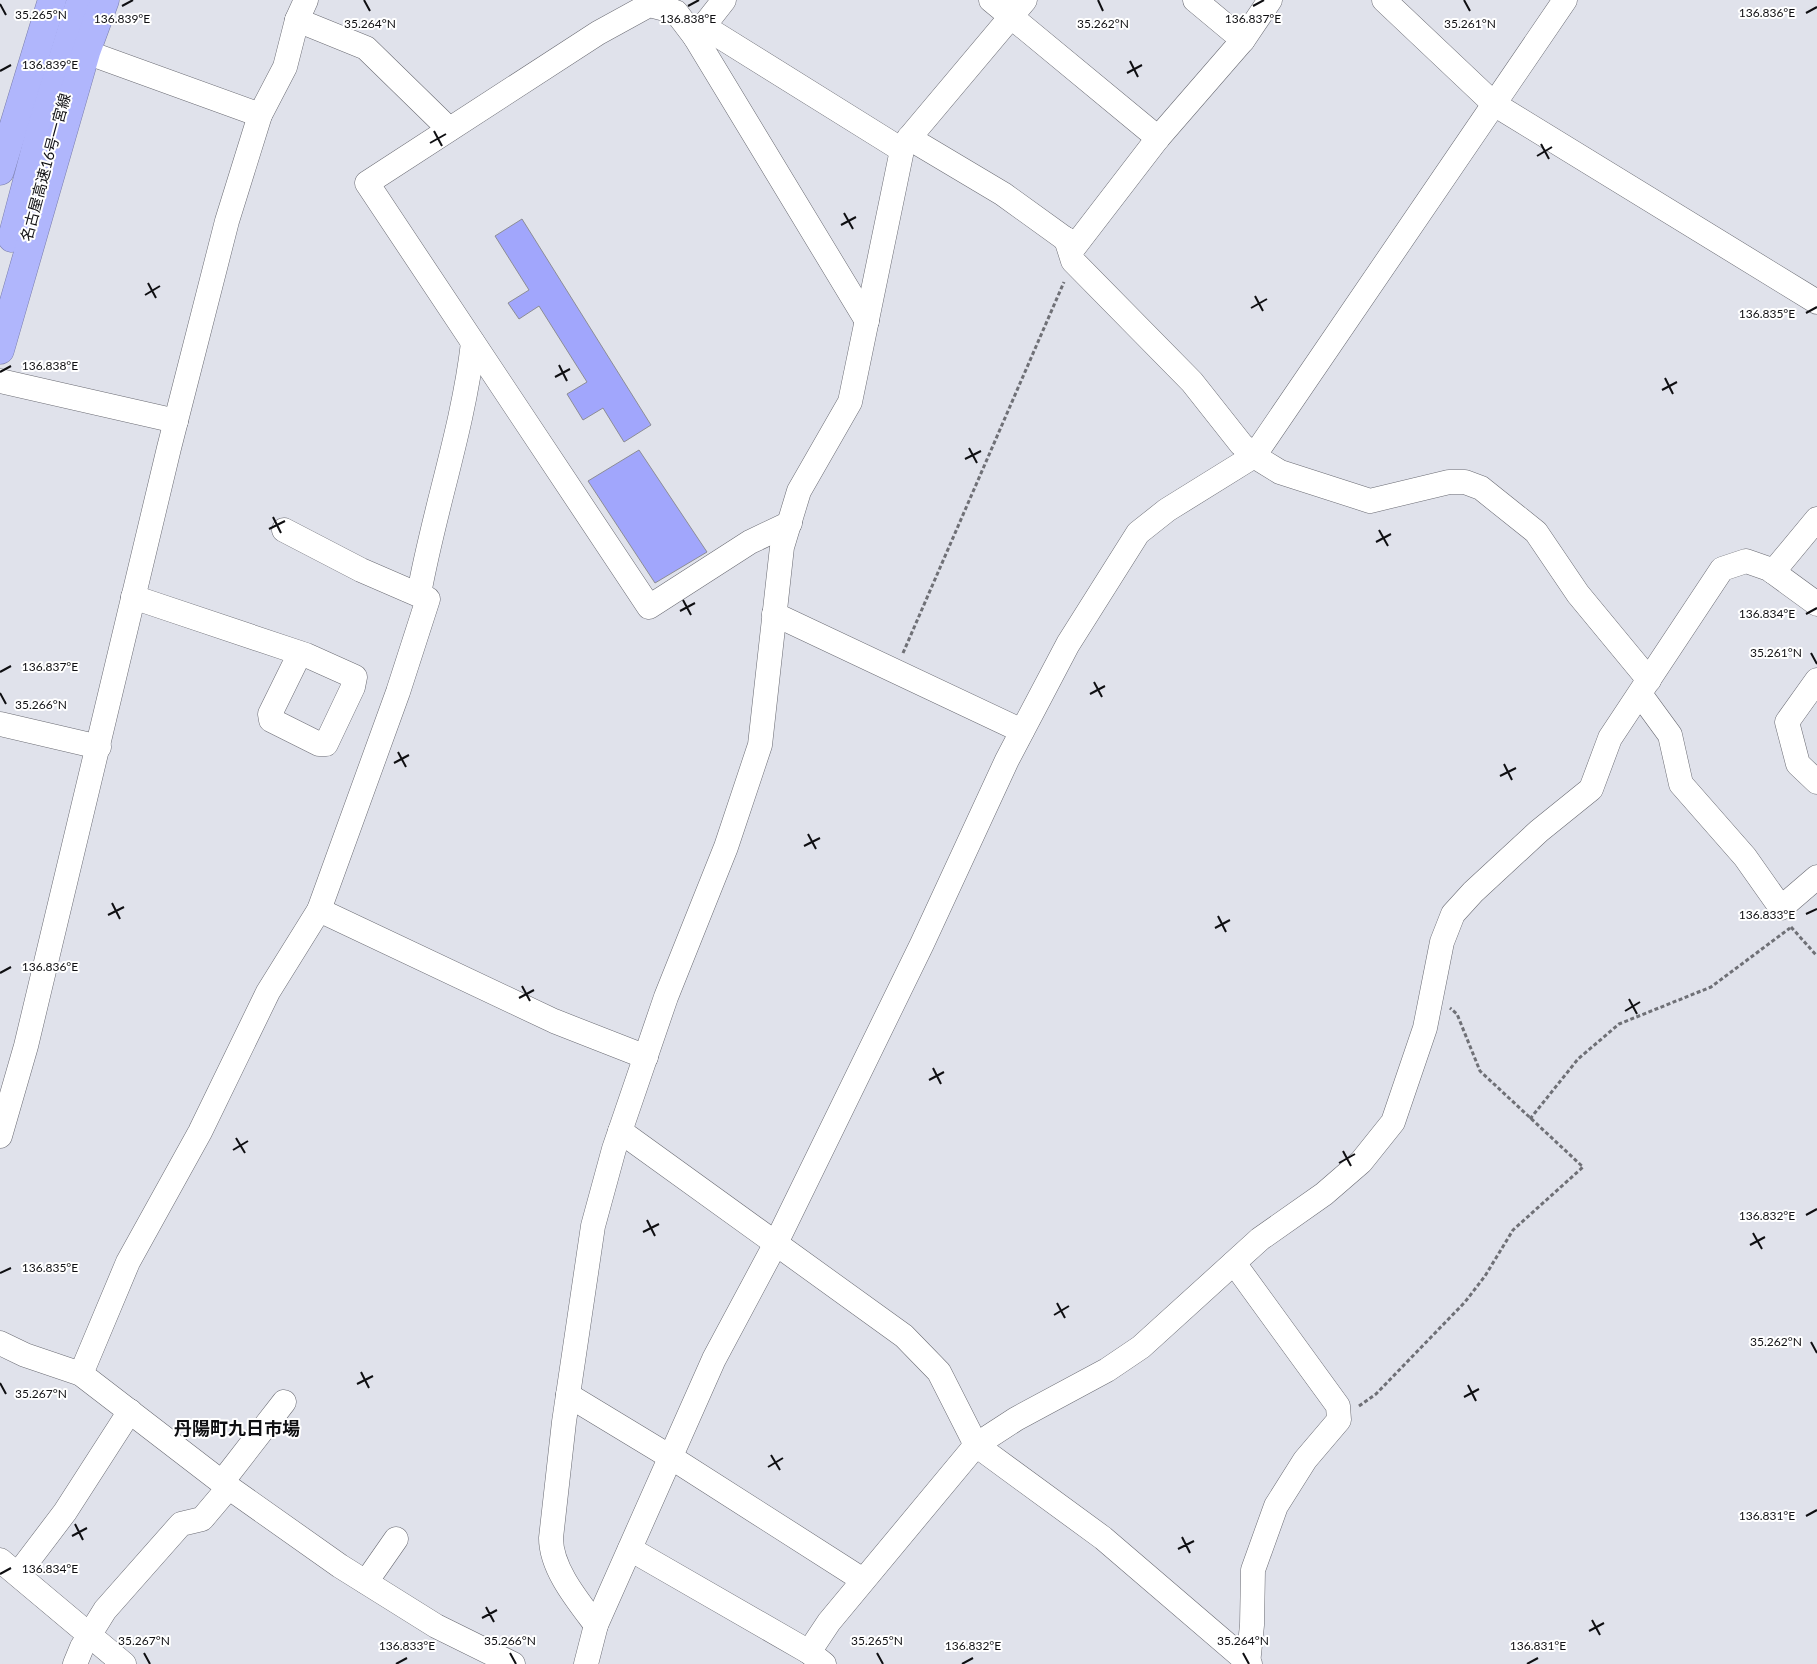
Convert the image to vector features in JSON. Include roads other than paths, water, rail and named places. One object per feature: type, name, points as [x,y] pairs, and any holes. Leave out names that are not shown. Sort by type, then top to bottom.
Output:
[{"type":"highway","points":[[0,112],[39,0]]},
{"type":"highway","points":[[0,171],[52,0]]},
{"type":"highway","points":[[0,283],[39,136],[81,0]]},
{"type":"highway","name":"名古屋高速16号一宮線","points":[[0,334],[69,76],[93,0]]},
{"type":"highway","points":[[0,350],[86,52],[105,0]]},
{"type":"street","points":[[699,32],[724,0]]},
{"type":"street","points":[[991,0],[1018,8],[1158,138]]},
{"type":"street","points":[[1195,0],[1243,40]]},
{"type":"street","points":[[790,523],[750,542],[649,607],[367,183],[643,3],[676,12],[699,32],[906,144],[1004,194],[1075,246],[1158,138],[1243,40],[1270,0]]},
{"type":"street","points":[[1384,0],[1494,104],[1817,302]]},
{"type":"street","points":[[586,1664],[596,1625],[672,1458],[714,1359],[776,1243],[1022,731],[1068,644],[1138,533],[1167,510],[1254,456],[1566,0]]},
{"type":"street","points":[[596,1625],[551,1552],[552,1528],[568,1395],[593,1226],[620,1132],[666,997],[726,847],[760,746],[782,548],[799,491],[850,402],[906,144],[1018,8]]},
{"type":"street","points":[[0,1136],[10,1063],[99,747],[133,597],[227,221],[260,115],[285,67],[301,10],[366,48],[449,129]]},
{"type":"street","points":[[699,32],[867,321]]},
{"type":"street","points":[[86,52],[260,115]]},
{"type":"street","points":[[1066,239],[1073,261],[1192,382],[1226,427],[1254,456],[1280,472],[1370,501],[1449,482],[1466,482],[1481,488],[1536,532],[1644,687],[1670,735],[1681,784],[1744,857],[1786,917],[1817,877]]},
{"type":"street","points":[[420,594],[426,554],[453,458],[469,381],[474,343]]},
{"type":"street","points":[[0,380],[176,421]]},
{"type":"street","points":[[1773,572],[1817,518]]},
{"type":"street","points":[[81,1374],[128,1262],[200,1132],[268,992],[319,910],[398,692],[428,599],[361,570],[284,530]]},
{"type":"street","points":[[630,1550],[816,1658],[829,1622],[976,1445],[1016,1419],[1107,1370],[1141,1347],[1260,1239],[1324,1194],[1361,1162],[1393,1122],[1426,1028],[1442,942],[1453,914],[1473,892],[1539,831],[1591,789],[1610,738],[1722,569],[1746,561],[1773,572],[1817,604]]},
{"type":"street","points":[[133,597],[300,653]]},
{"type":"street","points":[[774,614],[1022,731]]},
{"type":"street","points":[[1817,680],[1787,722],[1798,764],[1817,782]]},
{"type":"street","points":[[0,724],[99,747]]},
{"type":"street","points":[[319,910],[554,1021],[646,1057]]},
{"type":"street","points":[[620,1132],[904,1336],[939,1372],[976,1445],[1102,1538],[1249,1663]]},
{"type":"street","points":[[1234,1263],[1338,1406],[1339,1420],[1304,1460],[1276,1506],[1253,1570],[1249,1663]]},
{"type":"street","points":[[0,1343],[25,1355],[81,1374],[290,1532],[436,1626],[512,1664]]},
{"type":"street","points":[[568,1395],[672,1458],[863,1580]]},
{"type":"street","points":[[75,1664],[82,1647],[90,1637],[105,1610],[181,1524],[202,1519],[284,1402]]},
{"type":"street","points":[[124,1664],[9,1567],[65,1512],[130,1411]]},
{"type":"street","points":[[366,1582],[396,1539]]},
{"type":"district","name":"丹陽町九日市場","points":[[237,1428]]}]
